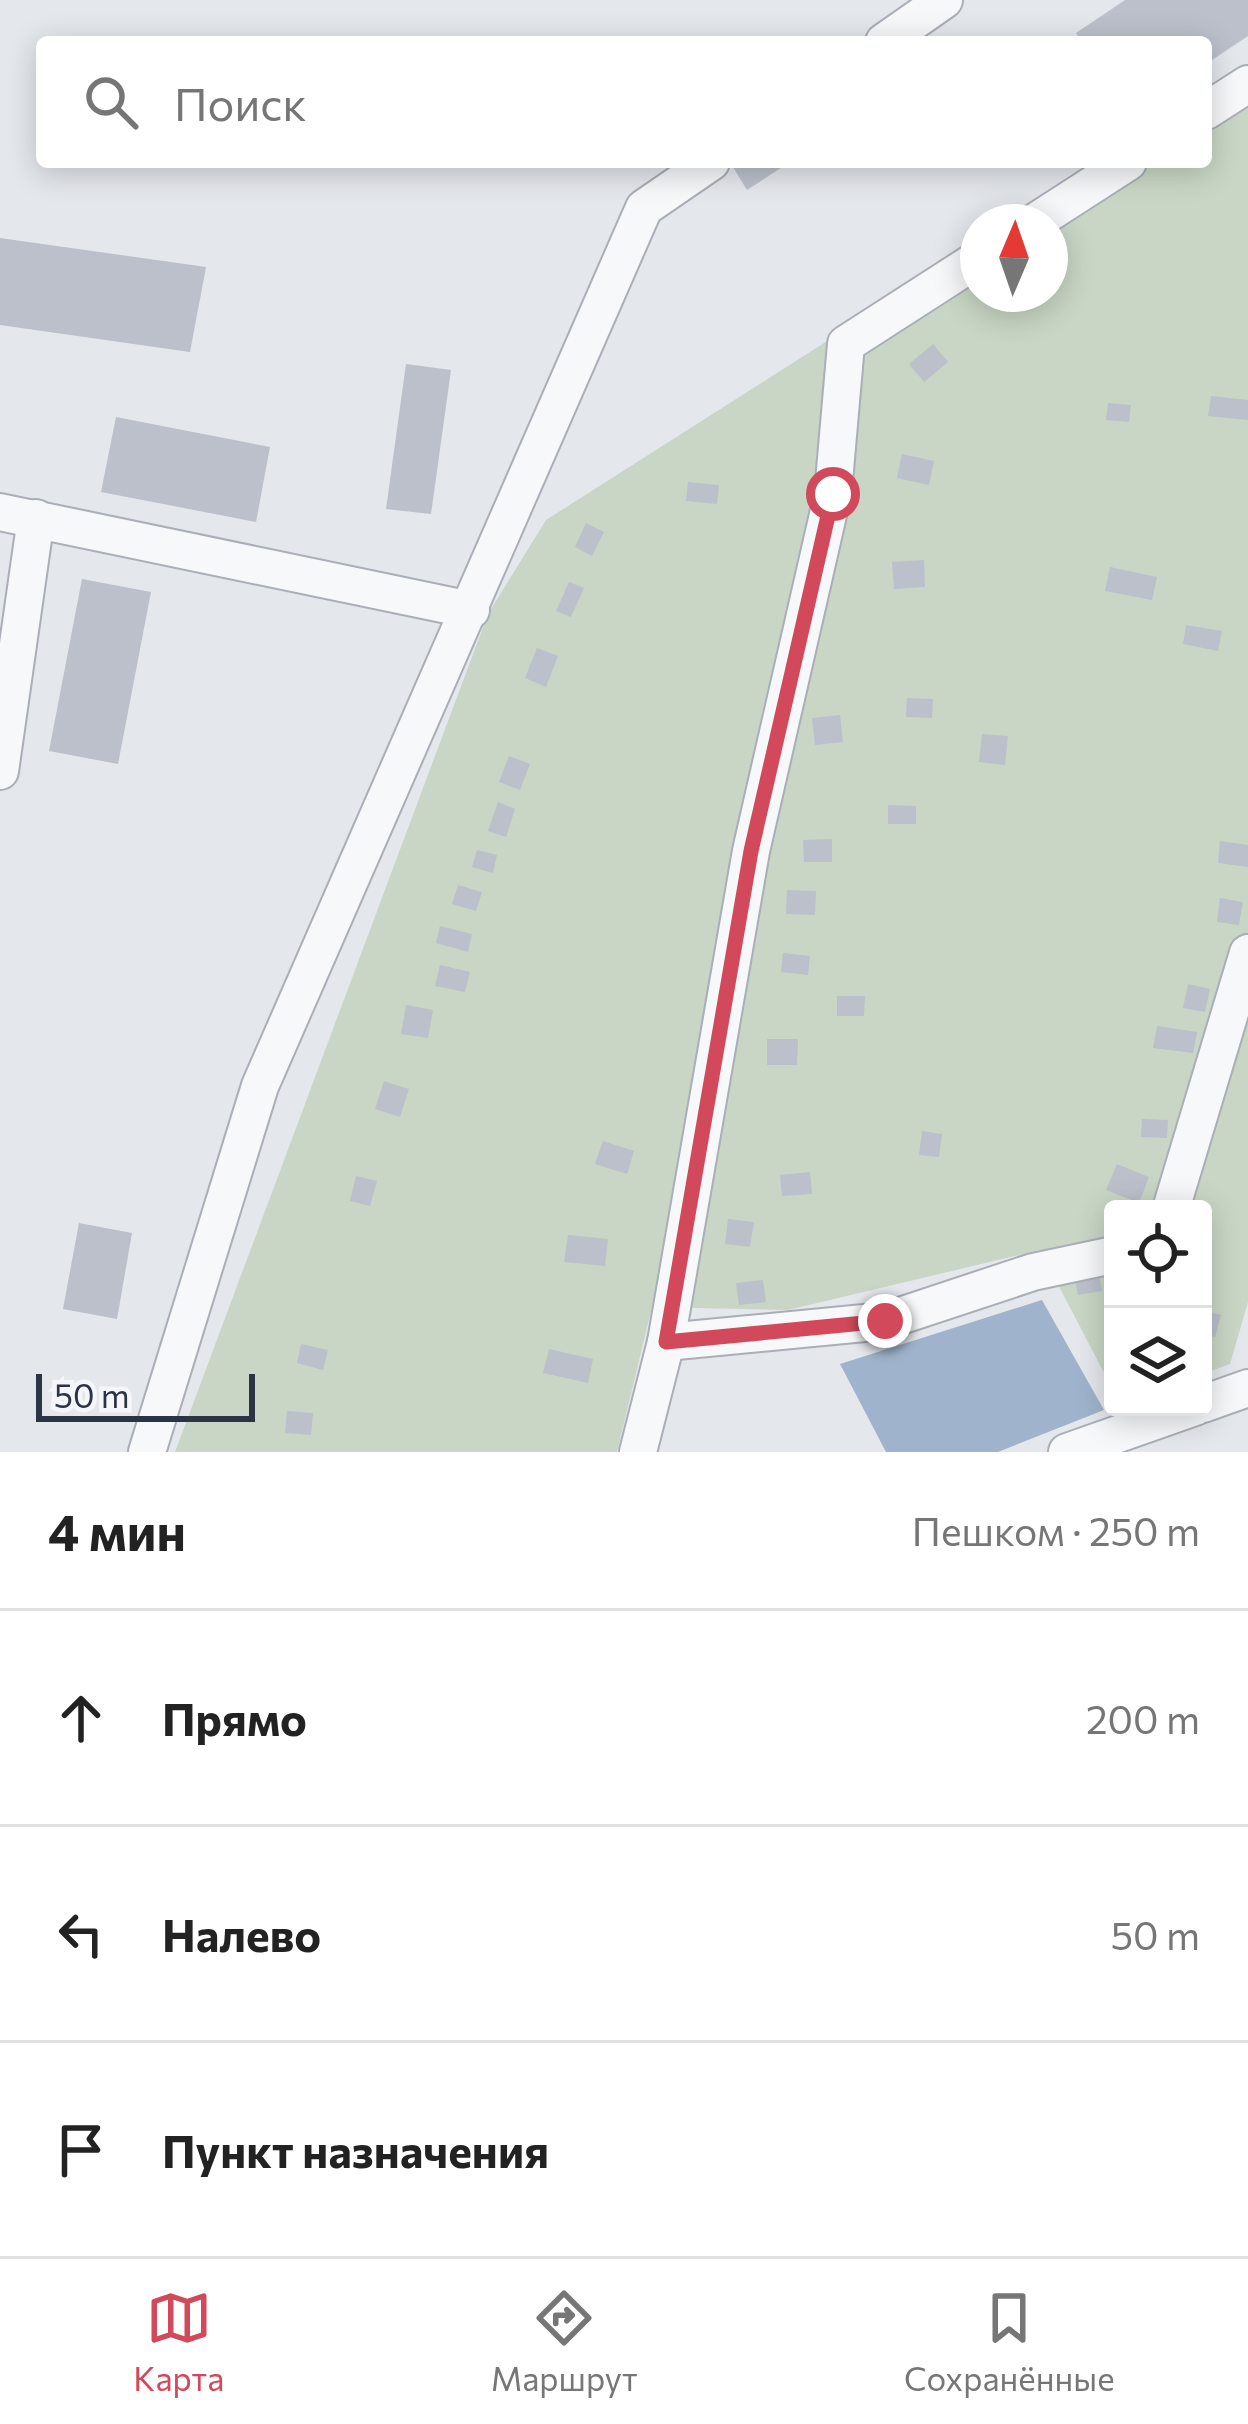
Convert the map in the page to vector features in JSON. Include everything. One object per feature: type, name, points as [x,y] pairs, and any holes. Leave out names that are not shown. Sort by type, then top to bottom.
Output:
[{"type":"lane","points":[[893,36],[944,0]]},
{"type":"lane","points":[[1212,107],[1248,84]]},
{"type":"lane","points":[[147,1452],[260,1086],[644,208],[702,168]]},
{"type":"lane","points":[[1063,204],[1119,168]]},
{"type":"lane","points":[[638,1452],[666,1342],[751,851],[833,494],[846,344],[960,271]]},
{"type":"lane","points":[[0,771],[18,515],[470,610]]},
{"type":"lane","points":[[1174,1200],[1248,953]]},
{"type":"lane","points":[[666,1342],[885,1321],[1033,1272],[1104,1258]]},
{"type":"lane","points":[[1212,1401],[1248,1388]]},
{"type":"lane","points":[[1067,1452],[1170,1416]]},
{"type":"green space","points":[[1248,73],[1248,1302],[1230,1364],[1212,1371],[1212,1200],[1104,1200],[1104,1373],[1040,1250],[788,1310],[652,1307],[617,1452],[175,1452],[488,614],[546,520],[960,256],[960,312],[1068,312],[1068,204],[1042,204],[1099,168],[1212,168],[1212,96]]},
{"type":"water","points":[[1042,1300],[1104,1410],[998,1452],[886,1452],[840,1364]]},
{"type":"building","points":[[1125,0],[1248,0],[1248,36],[1212,60],[1212,36],[1076,33]]},
{"type":"building","points":[[734,168],[781,168],[747,190]]},
{"type":"building","points":[[0,238],[206,267],[190,352],[0,325]]},
{"type":"building","points":[[933,344],[948,362],[924,382],[909,364]]},
{"type":"building","points":[[406,364],[451,370],[431,514],[386,509]]},
{"type":"building","points":[[1211,396],[1248,400],[1248,420],[1208,416]]},
{"type":"building","points":[[1108,403],[1131,405],[1129,422],[1106,420]]},
{"type":"building","points":[[116,417],[270,447],[256,522],[101,492]]},
{"type":"building","points":[[902,454],[934,461],[929,485],[897,478]]},
{"type":"building","points":[[688,482],[719,485],[717,504],[686,501]]},
{"type":"building","points":[[586,523],[604,532],[592,556],[575,547]]},
{"type":"building","points":[[924,560],[925,587],[894,589],[892,562]]},
{"type":"building","points":[[1110,567],[1157,577],[1152,600],[1105,591]]},
{"type":"building","points":[[82,579],[151,592],[118,764],[49,751]]},
{"type":"building","points":[[569,582],[584,588],[571,617],[556,611]]},
{"type":"building","points":[[1186,625],[1222,631],[1218,651],[1183,644]]},
{"type":"building","points":[[537,648],[558,656],[546,687],[525,678]]},
{"type":"building","points":[[907,698],[933,699],[932,718],[906,717]]},
{"type":"building","points":[[840,715],[843,742],[815,745],[812,718]]},
{"type":"building","points":[[982,734],[1008,736],[1005,765],[979,762]]},
{"type":"building","points":[[509,756],[530,764],[520,790],[499,782]]},
{"type":"building","points":[[498,802],[515,809],[506,837],[488,831]]},
{"type":"building","points":[[888,805],[916,806],[916,824],[888,824]]},
{"type":"building","points":[[832,839],[832,862],[804,862],[803,840]]},
{"type":"building","points":[[1220,841],[1248,845],[1248,867],[1218,863]]},
{"type":"building","points":[[477,850],[497,855],[493,873],[472,867]]},
{"type":"building","points":[[458,885],[482,892],[476,911],[452,904]]},
{"type":"building","points":[[787,890],[816,891],[815,915],[786,914]]},
{"type":"building","points":[[1220,898],[1243,902],[1239,925],[1217,922]]},
{"type":"building","points":[[440,926],[472,934],[468,952],[436,943]]},
{"type":"building","points":[[783,953],[810,956],[808,975],[781,972]]},
{"type":"building","points":[[440,965],[470,972],[465,992],[435,986]]},
{"type":"building","points":[[1188,984],[1210,989],[1205,1012],[1183,1008]]},
{"type":"building","points":[[837,996],[865,996],[864,1016],[837,1016]]},
{"type":"building","points":[[406,1005],[433,1010],[428,1038],[401,1034]]},
{"type":"building","points":[[1157,1026],[1197,1032],[1193,1053],[1153,1048]]},
{"type":"building","points":[[767,1039],[798,1039],[797,1065],[767,1065]]},
{"type":"building","points":[[384,1081],[409,1089],[400,1117],[375,1109]]},
{"type":"building","points":[[1142,1119],[1168,1120],[1167,1138],[1141,1137]]},
{"type":"building","points":[[922,1131],[942,1134],[939,1157],[919,1155]]},
{"type":"building","points":[[603,1141],[634,1151],[627,1174],[595,1164]]},
{"type":"building","points":[[1117,1164],[1149,1177],[1140,1200],[1106,1190]]},
{"type":"building","points":[[810,1172],[812,1194],[782,1196],[780,1175]]},
{"type":"building","points":[[356,1176],[377,1181],[370,1206],[350,1201]]},
{"type":"building","points":[[728,1219],[754,1222],[750,1247],[725,1244]]},
{"type":"building","points":[[79,1223],[132,1233],[117,1319],[63,1309]]},
{"type":"building","points":[[568,1235],[608,1239],[605,1266],[564,1262]]},
{"type":"building","points":[[1098,1269],[1102,1291],[1078,1295],[1074,1274]]},
{"type":"building","points":[[763,1280],[766,1302],[739,1305],[736,1283]]},
{"type":"building","points":[[1212,1313],[1221,1315],[1212,1336]]},
{"type":"building","points":[[301,1344],[328,1350],[323,1370],[297,1363]]},
{"type":"building","points":[[549,1349],[593,1359],[588,1383],[543,1373]]},
{"type":"building","points":[[287,1411],[313,1413],[311,1435],[285,1433]]},
{"type":"route","points":[[833,494],[751,851],[666,1342],[885,1321]]}]
